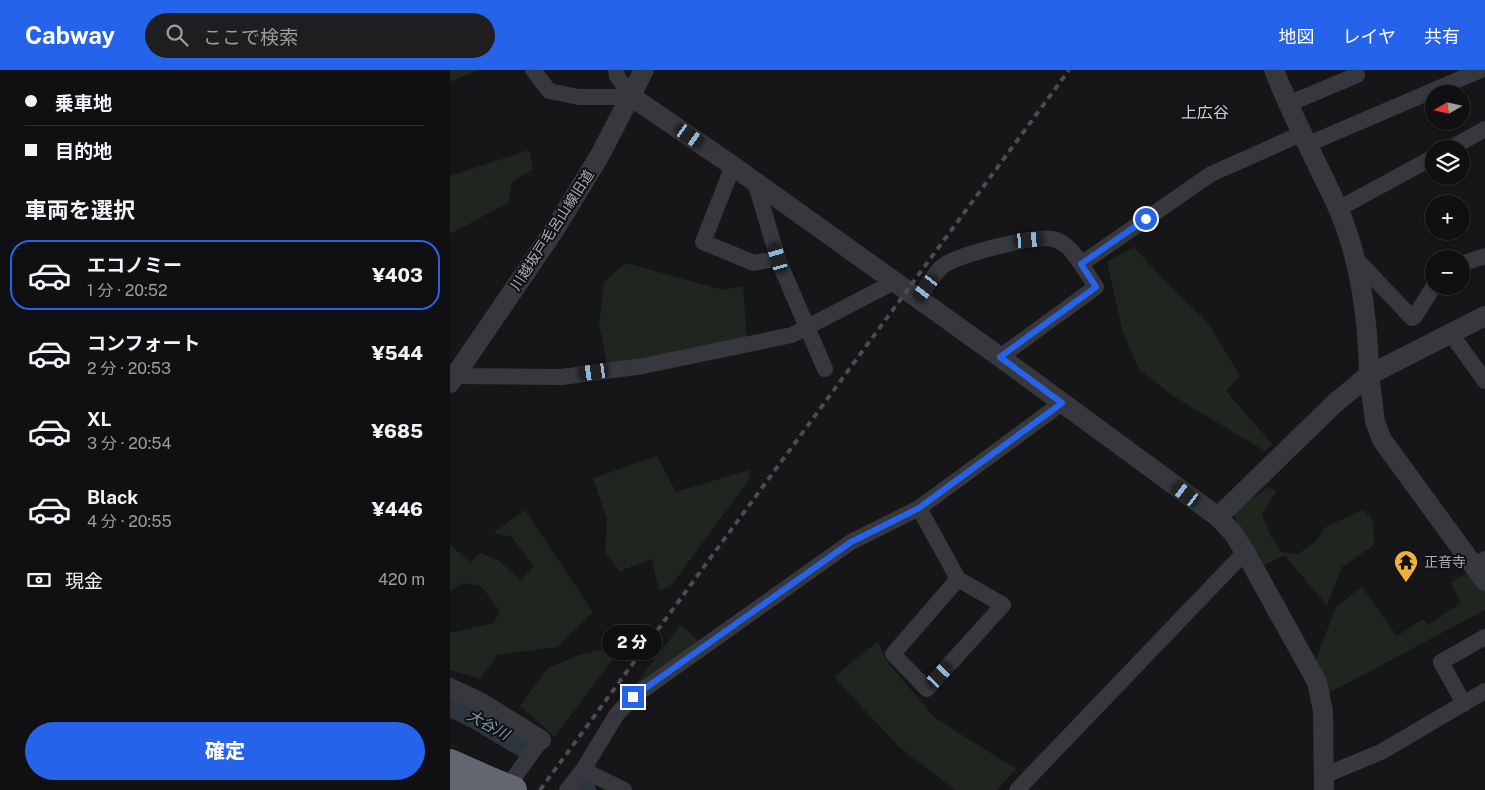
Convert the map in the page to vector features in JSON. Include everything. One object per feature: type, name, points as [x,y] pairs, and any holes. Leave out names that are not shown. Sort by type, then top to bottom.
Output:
[{"type":"highway","points":[[450,762],[504,787]]},
{"type":"highway","points":[[450,784],[463,790]]},
{"type":"street","points":[[533,70],[549,91],[580,97],[632,96]]},
{"type":"street","points":[[616,70],[617,76],[632,96],[1000,357],[1218,517],[1233,533],[1245,552],[1317,682],[1323,711],[1324,783],[1485,691]]},
{"type":"street","name":"川越坂戸毛呂山線旧道","points":[[452,378],[555,229],[600,155],[644,70]]},
{"type":"street","points":[[1081,264],[1211,174],[1304,140],[1481,70]]},
{"type":"street","points":[[1275,71],[1304,140],[1338,209],[1353,256],[1365,305],[1369,375],[1375,422],[1382,440],[1482,569]]},
{"type":"street","points":[[1288,104],[1357,75]]},
{"type":"street","points":[[1465,140],[1485,129]]},
{"type":"street","points":[[1338,209],[1425,162]]},
{"type":"street","points":[[733,166],[703,242],[754,263],[778,258]]},
{"type":"street","points":[[755,182],[778,258],[825,369]]},
{"type":"street","points":[[918,299],[942,266],[953,260],[991,248],[1029,240],[1052,239],[1069,246],[1096,287],[1000,357]]},
{"type":"street","points":[[1353,256],[1412,318],[1428,295]]},
{"type":"street","points":[[1470,261],[1485,256]]},
{"type":"street","points":[[452,378],[562,377],[642,366],[792,335],[894,282]]},
{"type":"street","points":[[1218,517],[1334,404],[1369,375],[1485,316]]},
{"type":"street","points":[[1451,334],[1485,381]]},
{"type":"street","points":[[567,790],[583,770],[617,714],[633,697],[851,542],[919,508],[1062,403]]},
{"type":"street","points":[[919,508],[958,579],[1003,605],[927,688],[893,654],[958,579]]},
{"type":"street","points":[[1017,790],[1245,552]]},
{"type":"street","points":[[1464,704],[1441,662],[1485,637]]},
{"type":"street","points":[[450,688],[480,702],[541,740],[504,787]]},
{"type":"street","points":[[583,770],[624,790]]},
{"type":"shaded area","points":[[450,70],[478,70],[450,82]]},
{"type":"shaded area","points":[[529,150],[533,169],[512,182],[508,203],[450,234],[450,176]]},
{"type":"shaded area","points":[[1134,247],[1161,277],[1208,323],[1240,376],[1226,391],[1272,444],[1265,451],[1173,396],[1138,368],[1122,329],[1107,262]]},
{"type":"shaded area","points":[[626,263],[723,290],[743,286],[747,340],[607,364],[599,325],[604,282]]},
{"type":"shaded area","points":[[657,456],[676,492],[749,470],[749,480],[670,587],[659,590],[652,559],[620,571],[605,553],[607,519],[593,478]]},
{"type":"shaded area","points":[[1268,487],[1277,491],[1262,514],[1269,533],[1281,552],[1298,554],[1315,542],[1327,526],[1363,510],[1373,520],[1374,545],[1342,567],[1327,605],[1284,555],[1262,567],[1235,519],[1235,511]]},
{"type":"shaded area","points":[[525,510],[593,612],[557,647],[497,655],[480,679],[450,670],[450,633],[494,623],[500,611],[481,586],[462,583],[450,592],[450,545],[471,562],[480,553],[499,561],[521,580],[534,567],[512,537],[493,533]]},
{"type":"shaded area","points":[[1471,570],[1485,590],[1485,610],[1329,693],[1315,662],[1336,607],[1362,587],[1397,636],[1423,619],[1428,625],[1461,603],[1451,583]]},
{"type":"shaded area","points":[[681,625],[702,644],[641,700],[593,751],[587,747]]},
{"type":"shaded area","points":[[878,641],[886,660],[935,718],[1016,769],[996,790],[955,790],[899,747],[834,677]]},
{"type":"shaded area","points":[[623,645],[555,737],[520,706],[548,668],[579,655]]},
{"type":"waterway","name":"大谷川","points":[[450,704],[526,747]]},
{"type":"railway","points":[[540,790],[1069,70]]},
{"type":"place","name":"正音寺","points":[[1406,583]]},
{"type":"district","name":"上広谷","points":[[1205,112]]},
{"type":"route","points":[[633,697],[851,542],[919,508],[1062,403],[1000,357],[1096,287],[1081,264],[1146,219]]}]
